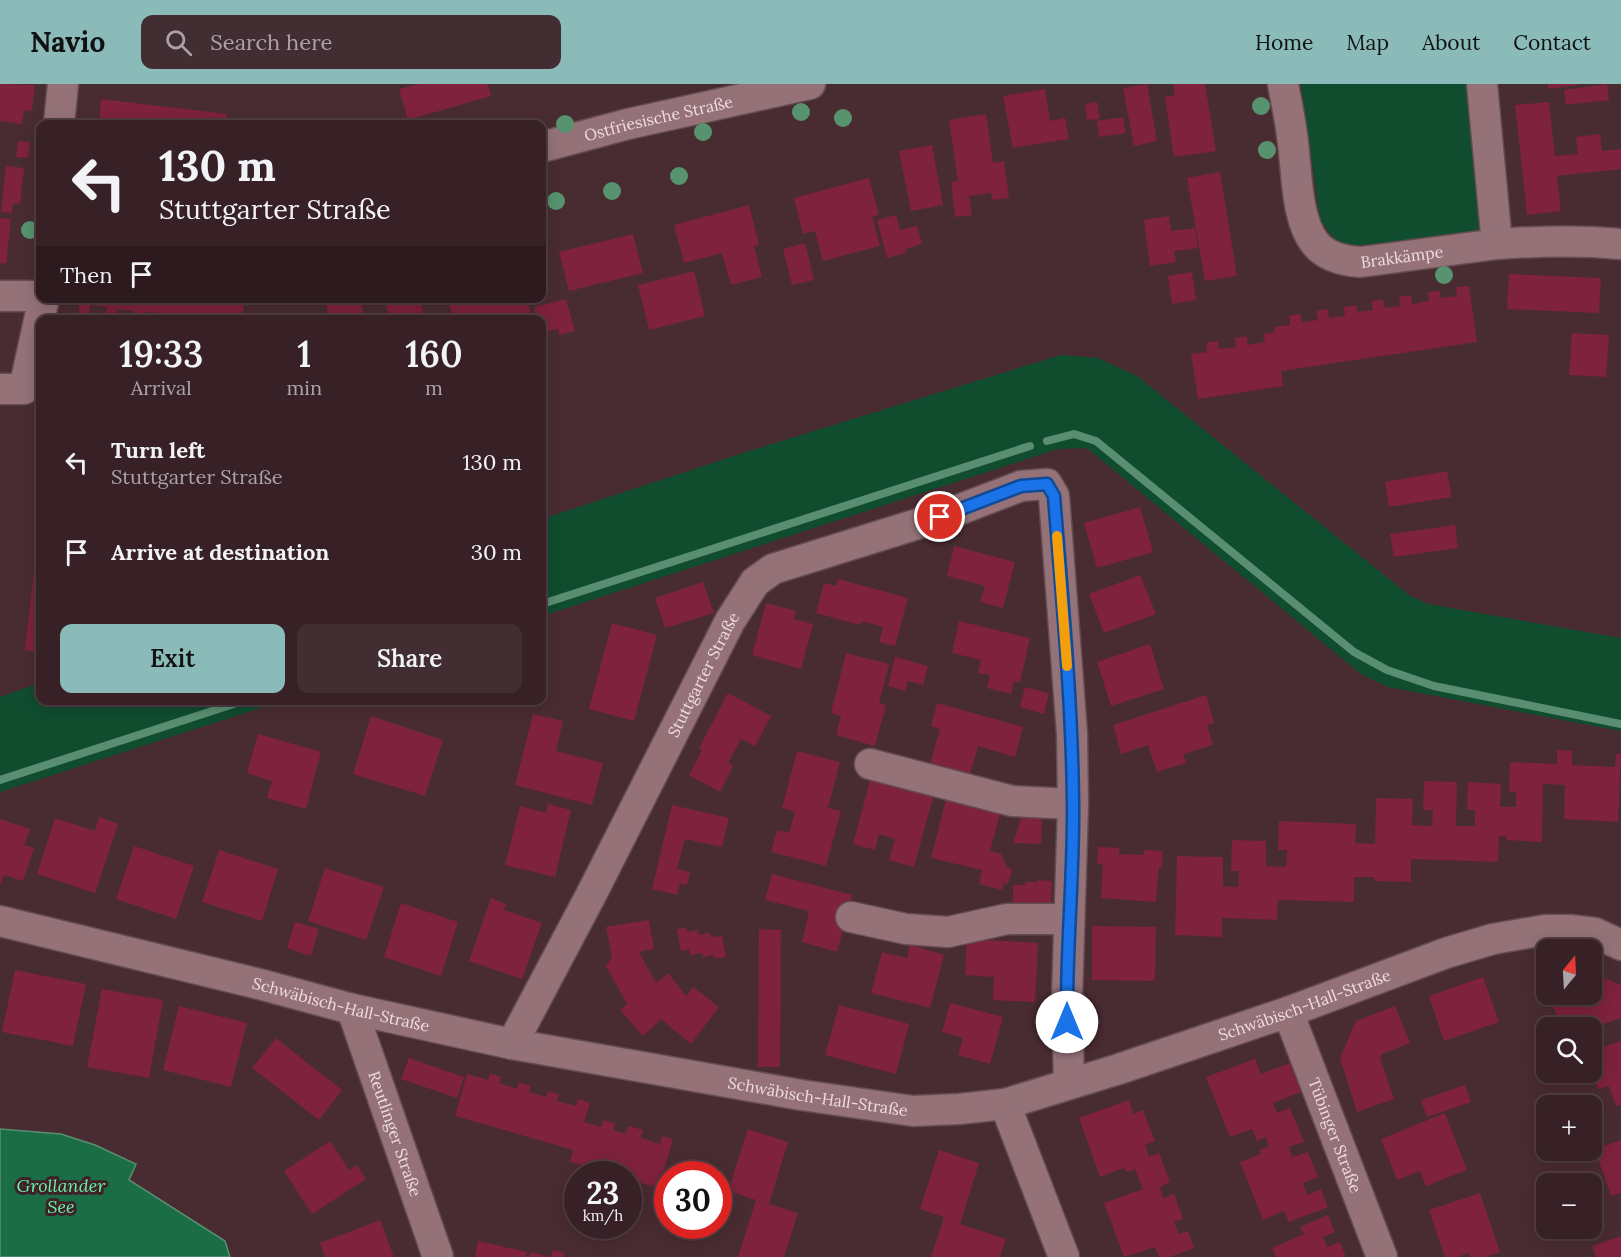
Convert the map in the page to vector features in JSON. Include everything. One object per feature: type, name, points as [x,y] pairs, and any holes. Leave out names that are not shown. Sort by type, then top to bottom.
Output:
[{"type":"street","points":[[59,120],[63,84]]},
{"type":"street","name":"Ostfriesische Straße","points":[[546,146],[628,124],[810,84]]},
{"type":"street","name":"Brakkämpe","points":[[1283,84],[1293,135],[1301,210],[1307,230],[1315,243],[1326,253],[1345,261],[1361,262],[1497,244],[1541,241],[1592,241],[1621,244]]},
{"type":"street","points":[[1482,84],[1497,244]]},
{"type":"street","points":[[0,296],[36,297]]},
{"type":"street","points":[[0,389],[24,389],[34,374],[36,355]]},
{"type":"street","name":"Stuttgarter Straße","points":[[512,1044],[592,893],[730,621],[756,582],[773,569],[940,517],[1021,486],[1047,484],[1054,496],[1072,734],[1073,804]]},
{"type":"street","points":[[870,764],[1012,801],[1073,804],[1067,998],[1070,1084]]},
{"type":"street","points":[[851,917],[906,929],[948,932],[1008,919],[1068,920]]},
{"type":"street","name":"Schwäbisch-Hall-Straße","points":[[0,921],[352,1009],[512,1044],[801,1095],[913,1111],[1005,1104],[1119,1069],[1288,1012],[1446,953],[1493,939],[1545,930],[1570,930],[1595,933],[1621,945]]},
{"type":"street","name":"Reutlinger Straße","points":[[352,1009],[438,1257]]},
{"type":"street","name":"Tübinger Straße","points":[[1288,1012],[1382,1257]]},
{"type":"street","points":[[1005,1104],[1064,1257]]},
{"type":"shaded area","points":[[1301,84],[1470,84],[1485,222],[1472,235],[1348,246],[1334,239],[1320,219]]},
{"type":"shaded area","points":[[1061,355],[1098,358],[1137,376],[1409,595],[1428,604],[1621,638],[1621,731],[1388,687],[1361,674],[1087,448],[1058,449],[546,615],[546,518],[746,452]]},
{"type":"shaded area","points":[[36,684],[36,705],[270,705],[0,792],[0,697]]},
{"type":"water","name":"Grollander See","points":[[0,1129],[61,1134],[95,1145],[136,1164],[129,1180],[225,1241],[230,1257],[0,1257]]},
{"type":"building","points":[[0,84],[35,85],[32,111],[24,110],[22,124],[0,121]]},
{"type":"building","points":[[418,84],[488,84],[491,96],[408,120],[399,89]]},
{"type":"building","points":[[1147,84],[1157,141],[1134,146],[1123,88]]},
{"type":"building","points":[[1173,84],[1205,84],[1216,151],[1174,157],[1165,97],[1175,95]]},
{"type":"building","points":[[1548,84],[1577,84],[1578,85],[1548,89]]},
{"type":"building","points":[[1607,84],[1609,100],[1566,105],[1564,90]]},
{"type":"building","points":[[1045,89],[1050,121],[1065,118],[1069,139],[1013,148],[1003,96]]},
{"type":"building","points":[[101,99],[227,114],[226,120],[99,120]]},
{"type":"building","points":[[1097,102],[1100,119],[1087,120],[1085,104]]},
{"type":"building","points":[[1549,102],[1555,156],[1578,154],[1576,137],[1600,134],[1602,151],[1621,149],[1621,169],[1557,176],[1561,211],[1527,215],[1515,105]]},
{"type":"building","points":[[986,114],[993,163],[1004,161],[1009,198],[992,200],[991,193],[969,196],[972,215],[955,217],[951,182],[958,181],[949,120]]},
{"type":"building","points":[[1123,117],[1126,133],[1099,137],[1097,121]]},
{"type":"building","points":[[18,141],[30,142],[28,158],[16,157]]},
{"type":"building","points":[[932,145],[943,205],[911,211],[899,151]]},
{"type":"building","points":[[6,166],[24,168],[20,204],[13,203],[12,213],[1,212]]},
{"type":"building","points":[[1220,172],[1237,276],[1205,281],[1187,178]]},
{"type":"building","points":[[869,178],[879,215],[872,216],[880,246],[823,261],[815,231],[803,234],[794,198]]},
{"type":"building","points":[[749,205],[759,244],[754,246],[762,277],[731,285],[722,253],[684,263],[674,225]]},
{"type":"building","points":[[896,215],[900,230],[917,226],[922,244],[905,249],[906,253],[887,258],[877,220]]},
{"type":"building","points":[[1169,216],[1171,231],[1195,228],[1198,248],[1174,251],[1176,262],[1150,266],[1144,220]]},
{"type":"building","points":[[0,218],[11,219],[6,264],[0,263]]},
{"type":"building","points":[[633,234],[643,273],[569,291],[559,252]]},
{"type":"building","points":[[805,243],[814,280],[792,285],[783,249]]},
{"type":"building","points":[[694,271],[705,316],[649,330],[638,285]]},
{"type":"building","points":[[1192,272],[1196,300],[1172,304],[1168,276]]},
{"type":"building","points":[[1509,274],[1601,278],[1599,313],[1507,309]]},
{"type":"building","points":[[1469,286],[1477,342],[1281,371],[1283,386],[1198,399],[1191,354],[1207,352],[1206,343],[1218,341],[1219,349],[1236,347],[1235,338],[1247,336],[1248,345],[1265,342],[1263,334],[1275,332],[1274,327],[1290,325],[1289,316],[1300,314],[1302,322],[1318,320],[1316,311],[1328,309],[1329,318],[1345,316],[1344,307],[1356,305],[1358,312],[1373,310],[1371,301],[1383,300],[1384,308],[1400,306],[1399,297],[1411,295],[1412,304],[1429,301],[1428,292],[1440,291],[1441,298],[1457,296],[1456,287]]},
{"type":"building","points":[[566,299],[575,331],[559,335],[558,329],[546,332],[546,315],[536,315],[534,307]]},
{"type":"building","points":[[79,303],[244,303],[243,315],[160,315],[160,313],[144,312],[144,315],[133,315],[133,311],[117,309],[116,315],[106,315],[107,307],[90,305],[89,315],[78,315]]},
{"type":"building","points":[[325,303],[361,303],[364,315],[329,315]]},
{"type":"building","points":[[386,303],[421,303],[423,315],[388,315]]},
{"type":"building","points":[[449,303],[528,303],[531,315],[491,315],[491,313],[452,315]]},
{"type":"building","points":[[1572,333],[1609,335],[1606,377],[1569,375]]},
{"type":"building","points":[[1447,471],[1452,497],[1389,507],[1385,482]]},
{"type":"building","points":[[1140,507],[1153,552],[1097,568],[1084,523]]},
{"type":"building","points":[[1455,525],[1458,548],[1394,557],[1390,534]]},
{"type":"building","points":[[954,546],[1015,562],[1003,608],[980,602],[985,586],[947,576]]},
{"type":"building","points":[[34,569],[36,569],[36,651],[25,650]]},
{"type":"building","points":[[1140,575],[1156,614],[1104,633],[1089,594]]},
{"type":"building","points":[[838,579],[908,598],[895,646],[879,642],[883,627],[862,621],[860,625],[816,613],[824,583],[836,586]]},
{"type":"building","points":[[703,582],[714,613],[665,628],[655,598]]},
{"type":"building","points":[[766,603],[796,611],[794,619],[813,624],[801,669],[752,655]]},
{"type":"building","points":[[959,621],[1030,638],[1020,683],[1014,681],[1011,694],[987,688],[990,675],[978,673],[981,660],[952,653]]},
{"type":"building","points":[[612,623],[657,635],[634,721],[589,709]]},
{"type":"building","points":[[1150,644],[1164,689],[1111,706],[1097,662]]},
{"type":"building","points":[[846,653],[889,664],[879,703],[886,705],[875,746],[836,735],[841,716],[831,713]]},
{"type":"building","points":[[895,657],[928,666],[923,685],[908,681],[905,691],[888,686]]},
{"type":"building","points":[[1025,687],[1049,693],[1044,714],[1020,707]]},
{"type":"building","points":[[728,693],[771,716],[755,746],[741,739],[728,763],[733,766],[720,792],[689,775],[702,750],[699,748]]},
{"type":"building","points":[[1206,695],[1214,723],[1207,725],[1213,745],[1183,754],[1186,763],[1157,772],[1148,745],[1121,754],[1113,725]]},
{"type":"building","points":[[937,703],[1023,727],[1015,757],[978,746],[970,775],[930,764],[940,729],[931,726]]},
{"type":"building","points":[[533,714],[563,721],[556,751],[603,763],[592,805],[515,785]]},
{"type":"building","points":[[371,716],[443,740],[425,796],[353,774]]},
{"type":"building","points":[[258,734],[321,752],[306,809],[267,798],[272,781],[247,773]]},
{"type":"building","points":[[1557,750],[1572,751],[1572,765],[1615,767],[1616,754],[1621,754],[1618,822],[1564,819],[1565,785],[1543,784],[1542,842],[1507,840],[1507,837],[1499,836],[1498,862],[1411,859],[1411,882],[1374,881],[1374,877],[1354,877],[1354,902],[1278,900],[1277,920],[1222,918],[1222,937],[1175,935],[1177,856],[1223,857],[1223,886],[1238,887],[1239,871],[1231,871],[1232,840],[1266,841],[1266,866],[1286,867],[1287,850],[1278,850],[1279,821],[1356,824],[1355,843],[1375,844],[1376,798],[1413,799],[1412,825],[1432,826],[1433,810],[1423,810],[1424,781],[1457,782],[1456,826],[1475,826],[1475,810],[1467,810],[1468,782],[1501,784],[1500,807],[1516,807],[1516,792],[1509,792],[1510,762],[1557,764]]},
{"type":"building","points":[[797,751],[840,762],[828,808],[841,811],[826,866],[771,852],[777,830],[789,833],[795,812],[782,808]]},
{"type":"building","points":[[871,777],[934,794],[914,867],[889,860],[895,839],[879,834],[875,850],[853,844]]},
{"type":"building","points":[[946,800],[1000,814],[990,851],[1001,854],[1007,867],[1012,869],[1008,884],[1004,883],[1002,890],[979,884],[982,870],[931,858]]},
{"type":"building","points":[[548,804],[571,810],[555,877],[505,865],[520,806],[546,813]]},
{"type":"building","points":[[672,805],[729,818],[722,847],[685,839],[677,869],[690,872],[687,885],[680,883],[677,895],[652,889]]},
{"type":"building","points":[[99,817],[118,824],[95,893],[37,874],[55,818],[95,831]]},
{"type":"building","points":[[1021,818],[1042,818],[1041,844],[1013,843]]},
{"type":"building","points":[[0,819],[30,829],[24,845],[34,848],[23,881],[4,875],[0,885]]},
{"type":"building","points":[[134,846],[194,866],[176,919],[116,899]]},
{"type":"building","points":[[1098,847],[1119,848],[1119,854],[1143,855],[1144,850],[1163,851],[1156,902],[1101,898],[1103,864],[1097,864]]},
{"type":"building","points":[[219,850],[278,869],[262,921],[202,902]]},
{"type":"building","points":[[325,868],[384,887],[366,940],[308,921]]},
{"type":"building","points":[[772,874],[852,895],[837,952],[802,942],[809,911],[765,900]]},
{"type":"building","points":[[1038,880],[1052,881],[1051,904],[1013,911],[1013,885],[1025,885],[1025,882],[1038,882]]},
{"type":"building","points":[[491,898],[506,904],[504,910],[542,923],[522,979],[469,961]]},
{"type":"building","points":[[401,903],[458,922],[441,976],[384,957]]},
{"type":"building","points":[[649,920],[654,949],[639,952],[656,983],[668,973],[686,996],[693,987],[719,1007],[691,1044],[661,1019],[643,1036],[620,1010],[627,1004],[606,966],[612,957],[606,927]]},
{"type":"building","points":[[295,922],[319,929],[311,956],[287,948]]},
{"type":"building","points":[[1092,926],[1156,927],[1155,981],[1092,980]]},
{"type":"building","points":[[686,928],[687,932],[698,930],[699,935],[710,933],[711,937],[722,936],[726,957],[715,959],[714,955],[703,957],[702,953],[690,955],[689,949],[681,951],[677,929]]},
{"type":"building","points":[[759,929],[781,930],[780,1067],[758,1067]]},
{"type":"building","points":[[967,939],[1038,943],[1035,1002],[993,1000],[994,977],[965,975]]},
{"type":"building","points":[[910,945],[944,955],[930,1008],[871,993],[882,952],[907,958]]},
{"type":"building","points":[[15,970],[86,984],[73,1046],[2,1032]]},
{"type":"building","points":[[1483,977],[1499,1022],[1444,1041],[1429,996]]},
{"type":"building","points":[[1602,977],[1621,985],[1621,1018],[1602,1025],[1602,1017],[1557,1017],[1553,1005],[1602,1005]]},
{"type":"building","points":[[102,989],[163,1000],[149,1078],[87,1067]]},
{"type":"building","points":[[950,1003],[1003,1017],[990,1064],[958,1055],[963,1038],[942,1032]]},
{"type":"building","points":[[839,1005],[909,1024],[896,1074],[825,1055]]},
{"type":"building","points":[[179,1006],[247,1023],[231,1087],[163,1070]]},
{"type":"building","points":[[1395,1006],[1410,1043],[1382,1054],[1380,1058],[1394,1099],[1357,1112],[1340,1058],[1356,1021]]},
{"type":"building","points":[[276,1038],[342,1090],[319,1120],[252,1068]]},
{"type":"building","points":[[1621,1041],[1621,1105],[1616,1106],[1609,1086],[1598,1089],[1596,1083],[1602,1083],[1602,1048]]},
{"type":"building","points":[[409,1058],[464,1077],[457,1098],[401,1079]]},
{"type":"building","points":[[1255,1059],[1261,1074],[1290,1063],[1301,1092],[1273,1103],[1277,1113],[1290,1108],[1304,1142],[1289,1147],[1291,1153],[1293,1157],[1308,1152],[1318,1177],[1303,1183],[1307,1195],[1321,1189],[1328,1207],[1289,1222],[1284,1211],[1263,1220],[1240,1162],[1261,1154],[1260,1150],[1269,1146],[1266,1137],[1257,1141],[1252,1129],[1230,1137],[1206,1077]]},
{"type":"building","points":[[490,1073],[501,1077],[499,1083],[517,1089],[519,1082],[531,1086],[529,1092],[546,1097],[548,1091],[559,1094],[557,1101],[576,1106],[578,1099],[590,1103],[584,1122],[601,1127],[603,1120],[615,1123],[613,1130],[625,1134],[628,1126],[643,1130],[641,1138],[660,1144],[662,1136],[673,1139],[667,1161],[654,1161],[654,1187],[642,1183],[642,1161],[570,1161],[573,1150],[455,1116],[467,1074],[488,1080]]},
{"type":"building","points":[[1465,1085],[1471,1102],[1427,1117],[1421,1100]]},
{"type":"building","points":[[1129,1100],[1133,1114],[1143,1110],[1155,1141],[1145,1145],[1149,1157],[1159,1153],[1170,1182],[1160,1187],[1163,1198],[1174,1194],[1183,1219],[1174,1222],[1179,1234],[1188,1231],[1194,1248],[1170,1257],[1159,1257],[1155,1247],[1124,1257],[1104,1203],[1143,1189],[1135,1169],[1126,1172],[1124,1168],[1100,1177],[1079,1118]]},
{"type":"building","points":[[1445,1113],[1467,1170],[1426,1186],[1420,1171],[1397,1180],[1381,1139]]},
{"type":"building","points":[[748,1129],[788,1142],[769,1204],[798,1213],[784,1257],[738,1257],[756,1200],[732,1192],[732,1179]]},
{"type":"building","points":[[1621,1140],[1621,1193],[1611,1196],[1599,1161],[1602,1161],[1602,1147]]},
{"type":"building","points":[[330,1141],[349,1170],[357,1165],[366,1179],[312,1214],[284,1171]]},
{"type":"building","points":[[939,1150],[979,1163],[960,1224],[1006,1239],[1000,1257],[931,1257],[944,1217],[920,1209]]},
{"type":"building","points":[[1480,1193],[1500,1252],[1485,1257],[1470,1257],[1468,1253],[1458,1257],[1445,1257],[1429,1210]]},
{"type":"building","points":[[1328,1215],[1335,1232],[1323,1237],[1327,1247],[1340,1242],[1346,1257],[1276,1257],[1272,1248],[1304,1234],[1300,1227]]},
{"type":"building","points":[[380,1220],[394,1257],[325,1257],[320,1243]]},
{"type":"building","points":[[1621,1236],[1621,1257],[1596,1257],[1592,1246]]},
{"type":"building","points":[[478,1241],[527,1252],[526,1257],[475,1257]]},
{"type":"building","points":[[553,1250],[564,1253],[563,1257],[551,1257]]},
{"type":"building","points":[[530,1252],[548,1256],[548,1257],[529,1257]]},
{"type":"waterway","points":[[1047,441],[1074,434],[1096,441],[1354,652],[1387,670],[1434,686],[1621,724]]},
{"type":"waterway","points":[[546,603],[1030,446]]},
{"type":"waterway","points":[[0,780],[231,705]]},
{"type":"slow traffic","points":[[1057,536],[1067,666]]},
{"type":"route","points":[[940,517],[1021,486],[1047,484],[1054,496],[1072,734],[1073,804],[1068,920],[1067,1022]]}]
